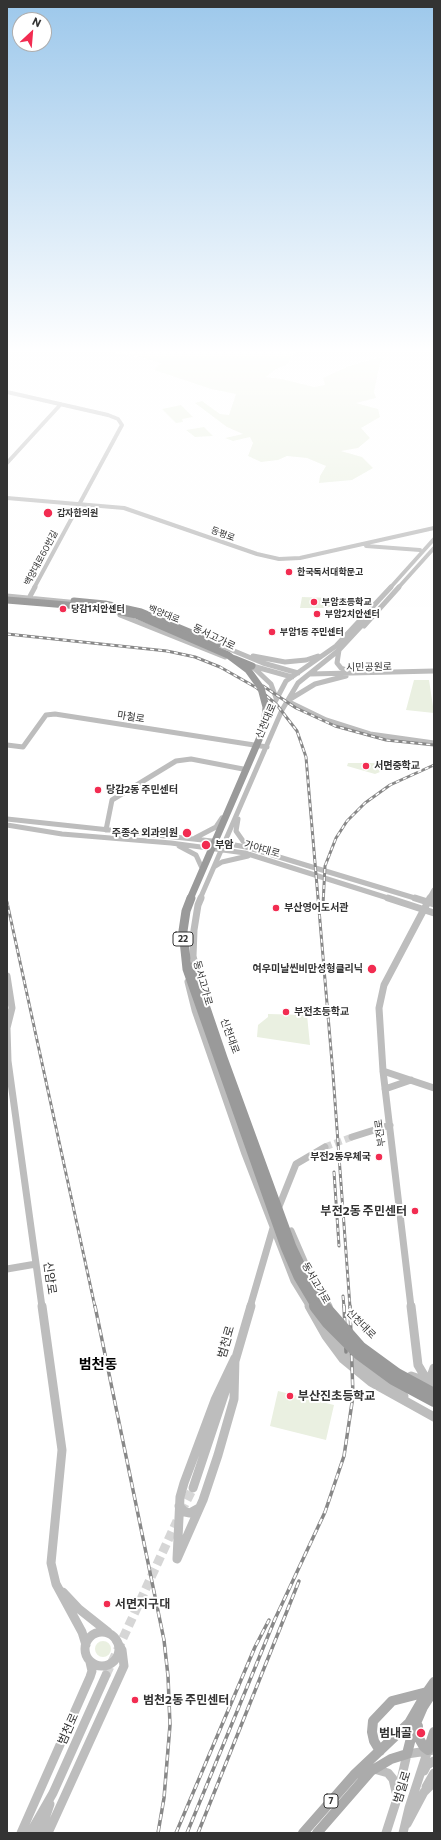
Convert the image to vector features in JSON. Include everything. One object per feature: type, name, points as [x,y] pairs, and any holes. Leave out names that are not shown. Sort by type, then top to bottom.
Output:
[{"type":"highway","name":"동서고가로","points":[[7,598],[103,608],[142,617],[228,655],[248,670],[261,688],[266,706],[264,728],[197,880],[186,911],[183,938],[190,984],[285,1247],[298,1277],[313,1303],[328,1323],[359,1354],[393,1379],[434,1401]]},
{"type":"highway","name":"동서고가로","points":[[7,598],[104,606],[144,615],[219,647],[234,656],[259,677],[266,689],[271,707],[268,729],[197,892],[191,913],[189,949],[193,971],[225,1065],[301,1269],[317,1296],[344,1331],[360,1347],[398,1374],[434,1394]]},
{"type":"highway","points":[[7,598],[118,606],[141,612],[218,644]]},
{"type":"highway","points":[[26,601],[35,604],[123,614],[252,666]]},
{"type":"highway","points":[[398,1374],[432,1385]]},
{"type":"main road","points":[[7,463],[32,436]]},
{"type":"main road","name":"백양대로60번길","points":[[26,601],[116,436]]},
{"type":"main road","name":"동평로","points":[[7,498],[120,508],[137,512],[242,549],[274,558],[300,558],[434,528]]},
{"type":"main road","points":[[362,545],[434,528]]},
{"type":"main road","points":[[355,630],[367,610],[420,550],[434,537]]},
{"type":"main road","points":[[371,612],[434,537]]},
{"type":"main road","points":[[371,612],[434,542]]},
{"type":"main road","points":[[362,545],[420,550]]},
{"type":"main road","points":[[355,630],[434,548]]},
{"type":"main road","name":"백양대로","points":[[26,601],[106,605],[128,610],[226,647],[262,664],[306,675]]},
{"type":"main road","name":"백양대로","points":[[26,601],[42,601],[124,616],[190,644],[252,666],[290,677],[306,675]]},
{"type":"main road","name":"신천대로","points":[[371,612],[339,650],[306,675],[294,688],[287,701],[223,846],[197,911],[194,930],[193,956],[200,985],[280,1202],[310,1275],[332,1309],[348,1329],[382,1359],[408,1375],[432,1385],[432,1416]]},
{"type":"main road","name":"신천대로","points":[[355,630],[331,650],[290,677],[283,685],[276,698],[243,769],[188,898],[182,919],[182,958],[197,1017],[272,1228],[294,1281],[321,1325],[342,1349],[432,1416]]},
{"type":"main road","points":[[226,647],[265,659],[285,662],[315,658],[331,650]]},
{"type":"main road","points":[[339,650],[337,660],[339,666],[346,671],[357,673]]},
{"type":"main road","points":[[252,666],[270,684],[276,698]]},
{"type":"main road","name":"시민공원로","points":[[306,675],[434,671]]},
{"type":"main road","name":"시민공원로","points":[[306,675],[434,675]]},
{"type":"main road","points":[[287,701],[315,684],[346,676]]},
{"type":"main road","points":[[287,701],[326,720],[355,730],[405,740],[434,743]]},
{"type":"main road","name":"마철로","points":[[7,746],[23,747],[26,745],[46,715],[56,714],[267,747]]},
{"type":"main road","points":[[106,830],[112,800],[170,763],[188,758],[243,769]]},
{"type":"main road","points":[[240,807],[236,831],[243,841],[263,852]]},
{"type":"main road","points":[[192,839],[216,827],[222,818]]},
{"type":"main road","name":"가야대로","points":[[7,819],[192,839],[223,846],[246,847],[431,903]]},
{"type":"main road","name":"가야대로","points":[[7,826],[62,834],[171,843],[211,844]]},
{"type":"main road","points":[[171,843],[196,855],[201,866]]},
{"type":"main road","name":"가야대로","points":[[223,846],[258,857]]},
{"type":"main road","points":[[214,867],[222,862],[245,856],[258,857],[300,872],[434,914]]},
{"type":"main road","name":"부전로","points":[[432,1385],[418,1365],[385,1089],[379,1017],[381,993],[424,910],[431,903],[434,890]]},
{"type":"main road","name":"신암로","points":[[7,976],[12,1008],[7,1028],[7,1061],[62,1450],[51,1544],[51,1563],[56,1584]]},
{"type":"main road","points":[[383,1070],[434,1088]]},
{"type":"main road","points":[[385,1089],[411,1080]]},
{"type":"main road","points":[[352,1137],[390,1125]]},
{"type":"main road","name":"범천로","points":[[193,1488],[222,1403],[280,1202],[296,1164],[325,1147]]},
{"type":"main road","points":[[7,1269],[36,1264]]},
{"type":"main road","points":[[235,1358],[234,1399],[203,1500],[178,1559],[179,1506],[184,1483],[215,1400],[235,1358]]},
{"type":"main road","points":[[432,1385],[434,1368]]},
{"type":"main road","points":[[179,1506],[185,1512],[194,1512],[203,1500]]},
{"type":"main road","points":[[48,1833],[124,1666],[122,1650],[116,1640],[79,1609],[56,1584]]},
{"type":"main road","points":[[21,1833],[92,1671],[82,1632],[56,1584]]},
{"type":"main road","points":[[86,1645],[89,1640],[98,1633],[109,1633]]},
{"type":"main road","points":[[90,1662],[99,1667],[110,1664],[117,1656],[118,1645],[116,1640]]},
{"type":"main road","name":"범천로","points":[[30,1833],[53,1793],[106,1675]]},
{"type":"main road","points":[[431,1750],[407,1754],[413,1730],[434,1682]]},
{"type":"main road","points":[[430,1691],[409,1723],[377,1746],[372,1732],[373,1721],[382,1710],[392,1702],[430,1691]]},
{"type":"main road","points":[[420,1714],[417,1735],[424,1747],[431,1750]]},
{"type":"main road","points":[[431,1750],[434,1732]]},
{"type":"main road","name":"7","points":[[303,1833],[360,1770],[377,1746]]},
{"type":"main road","name":"범일로","points":[[404,1831],[418,1779],[431,1750]]},
{"type":"main road","name":"7","points":[[317,1833],[374,1769],[390,1759],[407,1754]]},
{"type":"main road","name":"범일로","points":[[386,1833],[396,1802],[407,1754]]},
{"type":"main road","points":[[418,1779],[427,1765],[434,1761]]},
{"type":"main road","points":[[374,1769],[388,1773],[393,1779],[396,1787],[396,1802]]},
{"type":"main road","points":[[404,1831],[434,1773]]},
{"type":"main road","points":[[424,1792],[434,1782]]},
{"type":"main road","name":"범천로","points":[[40,1833],[53,1793]]},
{"type":"green space","points":[[194,436],[213,436],[195,437]]},
{"type":"green space","points":[[235,436],[368,436],[370,438],[358,448],[341,451],[362,457],[373,468],[352,480],[319,483],[320,476],[326,466],[307,458],[287,456],[278,460],[261,462],[248,456],[253,443],[250,437],[233,441],[225,438]]},
{"type":"green space","points":[[302,597],[334,598],[335,604],[327,608],[300,608]]},
{"type":"green space","points":[[414,680],[429,680],[434,713],[406,710]]},
{"type":"green space","points":[[348,763],[377,763],[380,772],[375,774],[347,766]]},
{"type":"green space","points":[[268,1014],[307,1015],[310,1045],[257,1037],[258,1025],[268,1017]]},
{"type":"green space","points":[[278,1391],[334,1405],[326,1440],[270,1426]]},
{"type":"green space","points":[[103,1641],[109,1643],[111,1649],[109,1655],[103,1657],[97,1655],[95,1649],[97,1643]]},
{"type":"tunnel","points":[[325,1147],[352,1137]]},
{"type":"tunnel","points":[[181,1512],[193,1488]]},
{"type":"tunnel","points":[[106,1675],[177,1521]]},
{"type":"railway","points":[[7,634],[167,651],[195,657],[220,667],[257,688],[277,705],[297,731],[306,757],[333,1074],[350,1307]]},
{"type":"railway","points":[[263,686],[296,708],[335,726],[386,740],[434,745]]},
{"type":"railway","points":[[323,905],[325,866],[336,838],[347,821],[365,803],[390,785],[434,765]]},
{"type":"railway","points":[[7,902],[95,1307]]},
{"type":"railway","points":[[334,1172],[339,1246]]},
{"type":"railway","points":[[343,1296],[344,1307]]},
{"type":"railway","points":[[95,1306],[164,1640],[168,1676],[170,1725],[164,1798],[158,1833]]},
{"type":"railway","points":[[344,1306],[346,1352]]},
{"type":"railway","points":[[187,1833],[275,1619],[325,1512],[344,1456],[353,1396],[350,1306]]},
{"type":"railway","points":[[198,1833],[299,1581]]},
{"type":"railway","points":[[176,1833],[255,1647],[269,1620]]},
{"type":"place","name":"갑자한의원","points":[[48,513]]},
{"type":"place","name":"한국독서대학문고","points":[[289,572]]},
{"type":"place","name":"부암초등학교","points":[[314,602]]},
{"type":"place","name":"당감1치안센터","points":[[63,609]]},
{"type":"place","name":"부암2치안센터","points":[[317,614]]},
{"type":"place","name":"부암1동 주민센터","points":[[272,632]]},
{"type":"place","name":"서면중학교","points":[[366,766]]},
{"type":"place","name":"당감2동 주민센터","points":[[98,790]]},
{"type":"place","name":"주종수 외과의원","points":[[187,833]]},
{"type":"place","name":"부암","points":[[206,845]]},
{"type":"place","name":"부산영어도서관","points":[[276,908]]},
{"type":"place","name":"여우미날씬비만성형클리닉","points":[[372,969]]},
{"type":"place","name":"부전초등학교","points":[[286,1012]]},
{"type":"place","name":"부전2동우체국","points":[[379,1157]]},
{"type":"place","name":"부전2동 주민센터","points":[[415,1211]]},
{"type":"place","name":"부산진초등학교","points":[[290,1396]]},
{"type":"place","name":"서면지구대","points":[[107,1604]]},
{"type":"place","name":"범천2동 주민센터","points":[[135,1700]]},
{"type":"place","name":"범내골","points":[[421,1733]]},
{"type":"district","name":"범천동","points":[[98,1364]]}]
